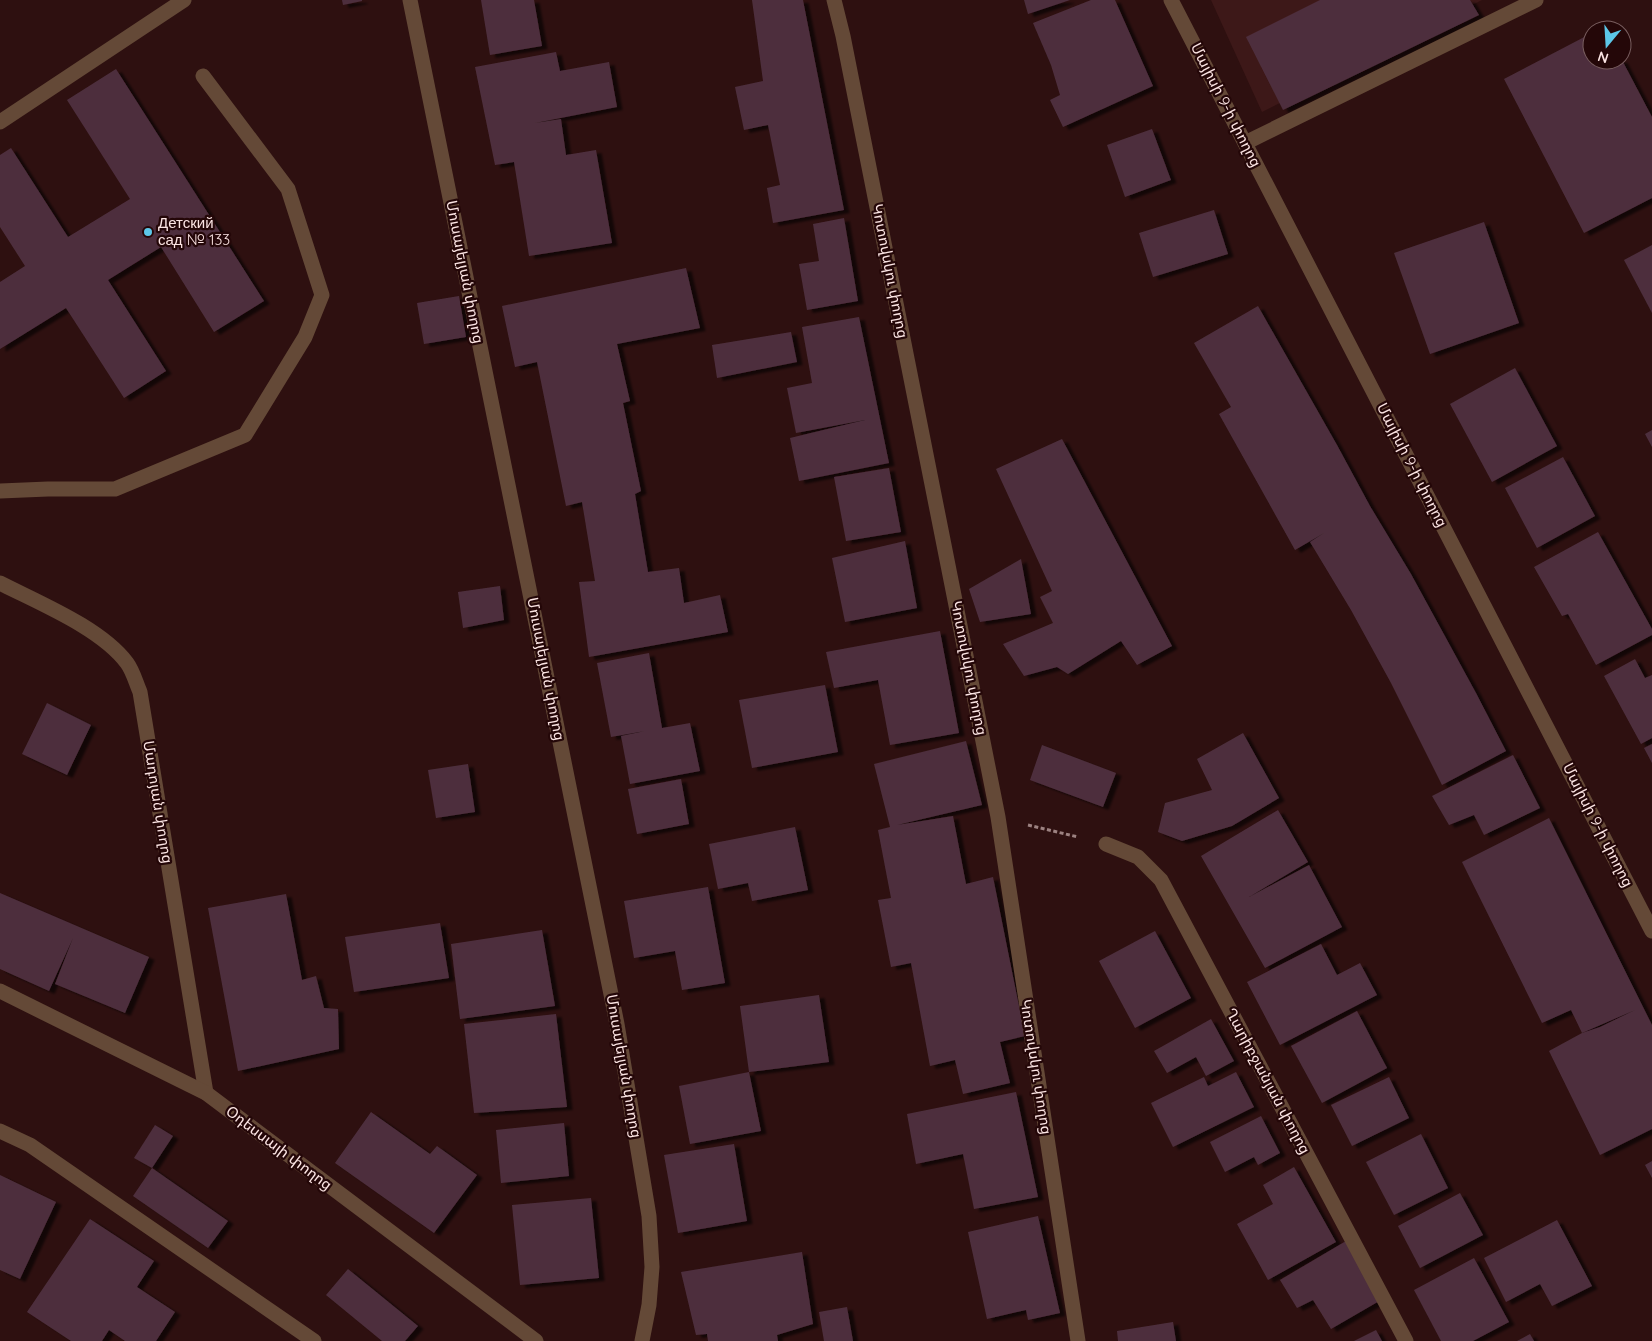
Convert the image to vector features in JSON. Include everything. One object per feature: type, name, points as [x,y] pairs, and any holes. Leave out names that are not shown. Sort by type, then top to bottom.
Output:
[{"type":"street","points":[[0,122],[184,0]]},
{"type":"street","name":"Մուսայելյան փողոց","points":[[410,0],[617,1024],[649,1216],[652,1267],[649,1305],[642,1341]]},
{"type":"street","name":"Կոտովսկու փողոց","points":[[834,0],[845,46],[998,817],[1078,1341]]},
{"type":"street","name":"Մայիսի 9-ի փողոց","points":[[1171,0],[1652,930]]},
{"type":"street","points":[[1245,143],[1536,0]]},
{"type":"street","points":[[0,491],[48,488],[115,489],[245,435],[305,337],[322,295],[288,189],[203,76]]},
{"type":"street","name":"Մադոյան փողոց","points":[[0,583],[81,624],[109,645],[128,664],[140,692],[206,1093]]},
{"type":"street","name":"Ղարիբջանյան փողոց","points":[[1106,844],[1138,856],[1161,880],[1406,1341]]},
{"type":"street","name":"Օդեսսայի փողոց","points":[[0,991],[206,1093],[536,1341]]},
{"type":"street","points":[[0,1131],[30,1145],[314,1341]]},
{"type":"path","points":[[998,817],[1106,844]]},
{"type":"shaded area","points":[[1211,0],[1482,0],[1262,112]]},
{"type":"building","points":[[342,0],[362,0],[362,1],[343,5]]},
{"type":"building","points":[[481,0],[534,0],[542,46],[490,55]]},
{"type":"building","points":[[752,0],[803,0],[844,210],[773,223],[767,188],[780,185],[768,125],[744,130],[735,87],[763,81]]},
{"type":"building","points":[[1024,0],[1070,0],[1028,14]]},
{"type":"building","points":[[1091,0],[1115,0],[1153,86],[1063,127],[1050,100],[1060,95],[1051,65],[1033,23]]},
{"type":"building","points":[[1320,0],[1470,0],[1479,15],[1283,110],[1246,37]]},
{"type":"building","points":[[1582,38],[1582,70],[1627,70],[1652,117],[1652,198],[1584,233],[1504,79]]},
{"type":"building","points":[[556,52],[560,71],[609,62],[617,107],[535,123],[561,119],[566,155],[596,150],[612,243],[529,256],[514,162],[495,165],[475,67]]},
{"type":"building","name":"Детский сад № 133","points":[[116,69],[264,301],[214,332],[161,247],[108,280],[166,371],[124,398],[66,308],[0,349],[0,282],[25,266],[0,227],[0,155],[11,148],[68,237],[130,199],[67,100]]},
{"type":"building","points":[[1152,129],[1171,180],[1125,197],[1107,145]]},
{"type":"building","points":[[1214,210],[1228,254],[1153,277],[1139,233]]},
{"type":"building","points":[[844,218],[858,301],[807,310],[799,264],[819,261],[813,224]]},
{"type":"building","points":[[1484,222],[1519,323],[1430,354],[1394,253]]},
{"type":"building","points":[[1652,245],[1652,313],[1624,260]]},
{"type":"building","points":[[686,268],[700,328],[617,344],[630,401],[623,403],[641,491],[635,494],[648,572],[679,568],[684,603],[720,595],[728,632],[589,657],[579,582],[595,581],[582,502],[566,506],[537,362],[515,367],[502,306]]},
{"type":"building","points":[[459,296],[466,337],[424,344],[417,303]]},
{"type":"building","points":[[1258,306],[1370,506],[1411,574],[1506,751],[1442,785],[1391,683],[1351,610],[1310,542],[1324,533],[1295,550],[1219,414],[1231,407],[1194,343]]},
{"type":"building","points":[[859,317],[889,463],[799,481],[790,438],[865,420],[796,433],[787,388],[812,383],[802,327]]},
{"type":"building","points":[[791,332],[797,362],[717,378],[712,345]]},
{"type":"building","points":[[1515,368],[1557,446],[1492,482],[1450,404]]},
{"type":"building","points":[[1652,430],[1652,447],[1645,434]]},
{"type":"building","points":[[1062,439],[1172,646],[1137,665],[1121,641],[1068,674],[1057,667],[1024,676],[1003,644],[1053,623],[1040,597],[1052,591],[996,469]]},
{"type":"building","points":[[1563,457],[1595,516],[1537,548],[1505,488]]},
{"type":"building","points":[[889,468],[901,532],[846,541],[834,477]]},
{"type":"building","points":[[1598,532],[1652,629],[1652,635],[1596,665],[1568,614],[1562,616],[1534,567]]},
{"type":"building","points":[[905,541],[917,608],[845,622],[832,558]]},
{"type":"building","points":[[1021,559],[1031,614],[980,622],[969,589]]},
{"type":"building","points":[[500,586],[504,620],[463,628],[458,592]]},
{"type":"building","points":[[940,631],[959,733],[890,745],[878,680],[834,688],[826,652]]},
{"type":"building","points":[[649,653],[662,728],[690,723],[700,771],[630,784],[621,736],[645,731],[611,737],[597,663]]},
{"type":"building","points":[[1635,659],[1645,678],[1652,675],[1652,738],[1641,744],[1604,676]]},
{"type":"building","points":[[825,685],[838,752],[752,768],[739,700]]},
{"type":"building","points":[[47,703],[91,725],[67,775],[22,754]]},
{"type":"building","points":[[1243,733],[1279,798],[1232,826],[1182,841],[1158,832],[1165,803],[1212,790],[1197,759]]},
{"type":"building","points":[[966,741],[982,805],[897,825],[953,816],[966,884],[993,877],[1025,1036],[1000,1042],[1010,1083],[963,1094],[955,1060],[930,1066],[911,963],[891,967],[878,900],[891,898],[878,830],[890,827],[874,764]]},
{"type":"building","points":[[1652,744],[1652,763],[1644,748]]},
{"type":"building","points":[[1042,745],[1116,773],[1103,807],[1030,780]]},
{"type":"building","points":[[1513,755],[1540,808],[1484,835],[1474,815],[1449,825],[1432,796]]},
{"type":"building","points":[[468,764],[475,812],[436,818],[428,770]]},
{"type":"building","points":[[681,779],[689,824],[637,834],[628,789]]},
{"type":"building","points":[[1278,810],[1308,862],[1249,897],[1309,865],[1342,927],[1265,968],[1201,856]]},
{"type":"building","points":[[1549,818],[1652,1025],[1652,1129],[1600,1155],[1549,1051],[1582,1033],[1571,1010],[1542,1023],[1462,862]],"holes":[[[1635,1010],[1600,1027],[1582,1033]]]},
{"type":"building","points":[[795,827],[808,890],[752,901],[748,883],[718,889],[709,844]]},
{"type":"building","points":[[708,887],[725,983],[682,990],[675,951],[634,958],[624,901]]},
{"type":"building","points":[[0,893],[149,957],[125,1013],[55,984],[73,938],[49,991],[0,969]]},
{"type":"building","points":[[286,894],[302,980],[316,976],[324,1008],[338,1009],[339,1049],[238,1071],[208,908]]},
{"type":"building","points":[[440,923],[449,978],[354,992],[345,937]]},
{"type":"building","points":[[542,930],[555,1006],[460,1019],[451,944]]},
{"type":"building","points":[[1155,931],[1191,998],[1135,1028],[1099,961]]},
{"type":"building","points":[[1321,944],[1337,975],[1360,963],[1377,995],[1280,1045],[1247,982]]},
{"type":"building","points":[[819,995],[829,1062],[749,1072],[740,1006]]},
{"type":"building","points":[[1357,1011],[1387,1068],[1322,1103],[1291,1046]]},
{"type":"building","points":[[556,1014],[567,1107],[474,1113],[464,1024]]},
{"type":"building","points":[[1211,1019],[1234,1061],[1206,1076],[1196,1057],[1167,1073],[1154,1051]]},
{"type":"building","points":[[749,1072],[761,1131],[690,1144],[679,1086]]},
{"type":"building","points":[[1236,1072],[1254,1107],[1173,1147],[1151,1103],[1204,1077],[1208,1086]]},
{"type":"building","points":[[1389,1077],[1409,1118],[1352,1146],[1331,1105]]},
{"type":"building","points":[[1016,1092],[1038,1197],[974,1209],[963,1154],[916,1164],[907,1114]]},
{"type":"building","points":[[371,1112],[430,1154],[437,1146],[477,1175],[434,1233],[335,1163]]},
{"type":"building","points":[[1261,1116],[1280,1153],[1258,1165],[1254,1157],[1225,1172],[1210,1142]]},
{"type":"building","points":[[564,1123],[569,1176],[501,1183],[496,1130]]},
{"type":"building","points":[[155,1125],[173,1136],[152,1168],[134,1158]]},
{"type":"building","points":[[1421,1134],[1448,1188],[1394,1215],[1366,1162]]},
{"type":"building","points":[[734,1144],[747,1221],[678,1233],[664,1155]]},
{"type":"building","points":[[1652,1161],[1652,1178],[1645,1165]]},
{"type":"building","points":[[1294,1167],[1336,1242],[1268,1280],[1237,1224],[1273,1204],[1263,1185]]},
{"type":"building","points":[[152,1168],[228,1221],[208,1248],[133,1196]]},
{"type":"building","points":[[0,1175],[56,1202],[20,1279],[0,1270]]},
{"type":"building","points":[[1460,1193],[1483,1235],[1420,1268],[1398,1226]]},
{"type":"building","points":[[591,1198],[599,1278],[520,1285],[512,1205]]},
{"type":"building","points":[[1038,1216],[1060,1313],[1028,1320],[1026,1310],[987,1319],[968,1232]]},
{"type":"building","points":[[90,1219],[154,1261],[137,1287],[175,1312],[156,1341],[125,1341],[109,1330],[102,1341],[71,1341],[27,1312]]},
{"type":"building","points":[[1557,1220],[1592,1286],[1552,1306],[1540,1284],[1506,1302],[1484,1258]]},
{"type":"building","points":[[1346,1241],[1381,1300],[1331,1329],[1313,1300],[1297,1308],[1280,1280]]},
{"type":"building","points":[[802,1252],[813,1324],[777,1335],[778,1341],[708,1341],[707,1334],[696,1335],[681,1272]]},
{"type":"building","points":[[1474,1258],[1509,1322],[1473,1341],[1441,1341],[1414,1290]]},
{"type":"building","points":[[348,1269],[418,1326],[405,1341],[382,1341],[326,1295]]},
{"type":"building","points":[[847,1307],[853,1341],[824,1341],[819,1312]]},
{"type":"building","points":[[1173,1322],[1176,1341],[1118,1341],[1117,1331]]},
{"type":"building","points":[[1376,1330],[1382,1341],[1354,1341]]},
{"type":"building","points":[[1530,1334],[1534,1341],[1517,1341]]},
{"type":"place","name":"Детский сад № 133","points":[[148,232]]}]
